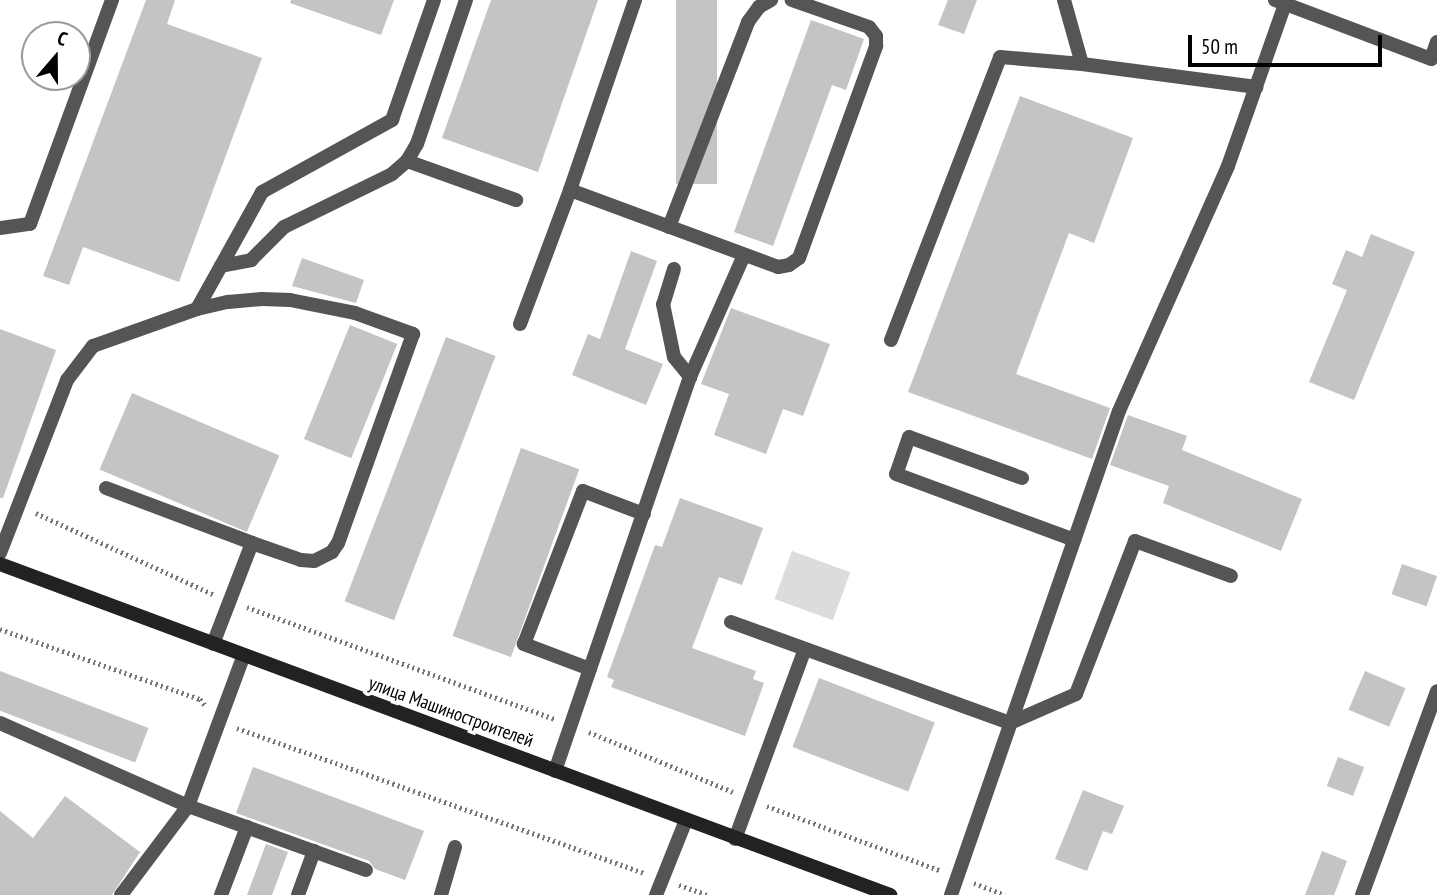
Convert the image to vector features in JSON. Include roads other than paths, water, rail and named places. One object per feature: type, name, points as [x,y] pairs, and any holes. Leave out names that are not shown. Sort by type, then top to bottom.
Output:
[{"type":"main road","name":"улица Машиностроителей","points":[[0,564],[686,820],[868,891],[890,895]]},
{"type":"street","points":[[0,228],[30,224],[112,0]]},
{"type":"street","points":[[197,310],[262,192],[392,120],[434,0]]},
{"type":"street","points":[[221,266],[251,260],[284,227],[392,174],[407,161],[417,144],[466,0]]},
{"type":"street","points":[[520,324],[570,190],[635,0]]},
{"type":"street","points":[[669,227],[748,22],[759,7],[771,0]]},
{"type":"street","points":[[570,190],[778,267],[789,265],[799,258],[876,46],[876,36],[869,27],[792,0]]},
{"type":"street","points":[[1064,0],[1082,64]]},
{"type":"street","points":[[951,895],[1118,411],[1228,166],[1256,87],[1280,2],[1431,59],[1437,42]]},
{"type":"street","points":[[891,341],[1000,57],[1082,64],[1256,87]]},
{"type":"street","points":[[407,161],[516,200]]},
{"type":"street","points":[[555,771],[690,377],[744,255]]},
{"type":"street","points":[[674,269],[663,304],[674,357],[690,377]]},
{"type":"street","points":[[0,552],[67,380],[93,346],[228,302],[290,300],[355,313],[413,334],[338,543],[332,552],[314,561],[301,560],[106,488]]},
{"type":"street","points":[[1022,478],[909,438],[896,474],[1074,540]]},
{"type":"street","points":[[590,669],[524,644],[583,491],[644,514]]},
{"type":"street","points":[[731,622],[1010,723],[1076,694],[1135,541],[1231,576]]},
{"type":"street","points":[[213,644],[251,542]]},
{"type":"street","points":[[735,839],[805,649]]},
{"type":"street","points":[[121,895],[188,806],[244,655]]},
{"type":"street","points":[[1362,895],[1437,691]]},
{"type":"street","points":[[0,723],[188,806],[366,870]]},
{"type":"street","points":[[656,895],[686,820]]},
{"type":"street","points":[[220,895],[247,827]]},
{"type":"street","points":[[441,895],[455,847]]},
{"type":"street","points":[[298,895],[314,851]]}]
